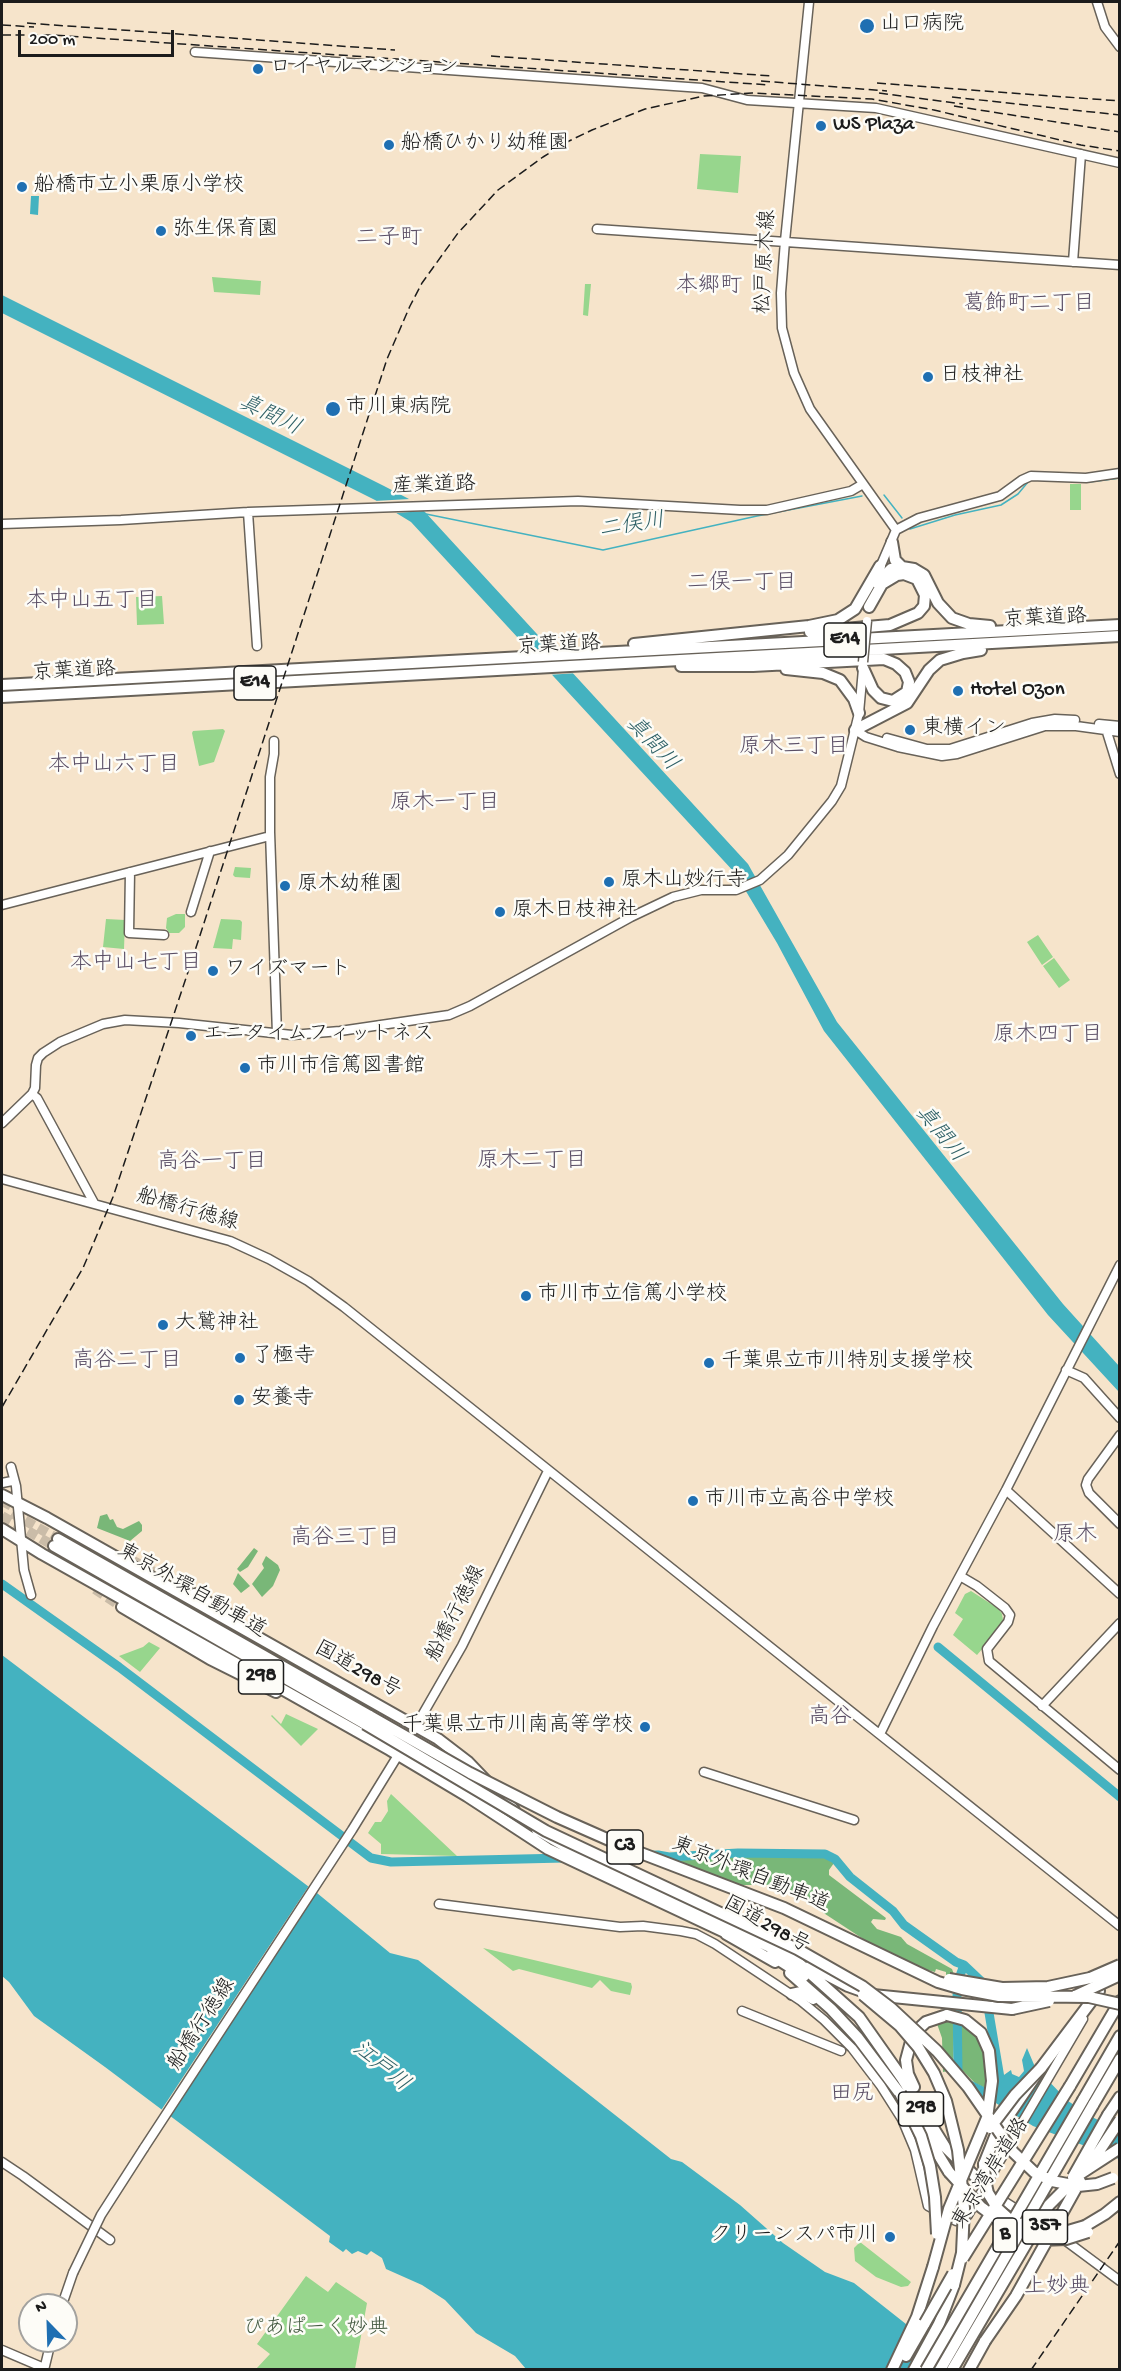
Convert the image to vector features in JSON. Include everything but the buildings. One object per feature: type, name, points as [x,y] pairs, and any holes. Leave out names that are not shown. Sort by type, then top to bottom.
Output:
[{"type":"highway","points":[[892,542],[895,560],[903,567]]},
{"type":"highway","points":[[570,654],[599,648],[809,626],[838,620],[855,609],[880,566]]},
{"type":"highway","points":[[872,590],[887,571],[903,567],[914,569],[924,576],[938,603],[951,618],[984,627],[1018,624],[1050,634]]},
{"type":"highway","points":[[699,637],[884,627],[918,613],[924,606],[926,595],[917,579],[897,575],[882,584],[869,607]]},
{"type":"highway","name":"京葉道路","points":[[2,686],[508,663],[627,662],[1050,634],[1119,625]]},
{"type":"highway","points":[[855,730],[907,703],[928,670],[940,660],[971,651],[1012,647],[1050,634]]},
{"type":"highway","name":"京葉道路","points":[[2,698],[508,663],[570,654],[1050,634],[1119,636]]},
{"type":"highway","points":[[627,662],[649,665],[753,666],[884,659],[902,667],[909,682],[907,692],[893,700],[881,698],[873,690],[863,665]]},
{"type":"highway","points":[[753,666],[831,675],[845,685],[859,712]]},
{"type":"highway","name":"国道298号","points":[[2,1495],[416,1726],[456,1752],[519,1815],[550,1840],[793,1958],[860,2017],[955,2159],[985,2186]]},
{"type":"highway","name":"国道298号","points":[[2,1499],[16,1504]]},
{"type":"highway","name":"国道298号","points":[[2,1523],[20,1538]]},
{"type":"highway","name":"国道298号","points":[[2,1528],[399,1755],[557,1853],[781,1960],[864,2025]]},
{"type":"highway","name":"東京外環自動車道","points":[[56,1542],[368,1720],[557,1817],[625,1847],[784,1908],[889,1959]]},
{"type":"highway","points":[[154,1572],[237,1619],[297,1660]]},
{"type":"highway","points":[[122,1607],[210,1659],[274,1692],[326,1714]]},
{"type":"highway","name":"東京外環自動車道","points":[[368,1720],[488,1798],[546,1831],[760,1931],[844,1976]]},
{"type":"highway","points":[[718,1930],[757,1951],[791,1974],[831,2009],[879,2064],[958,2183],[989,2214],[1013,2230],[1040,2239],[1055,2241],[1073,2238],[1095,2228],[1119,2207]]},
{"type":"highway","points":[[793,1958],[848,1986],[873,1995],[1012,2009],[1038,2009],[1054,2005],[1119,1975]]},
{"type":"highway","points":[[889,1959],[943,1977],[1013,1989],[1048,1987],[1078,1981],[1119,1965]]},
{"type":"highway","points":[[889,1959],[938,1982],[980,1993],[1024,1998],[1089,1997],[1119,2002]]},
{"type":"highway","points":[[1012,2009],[1036,2006],[1053,2000],[1086,1982],[1119,1959]]},
{"type":"highway","points":[[844,1976],[886,2004],[932,2045],[968,2087],[1014,2152],[1029,2168],[1052,2181],[1078,2186],[1096,2184],[1119,2175]]},
{"type":"highway","points":[[844,1976],[900,2026],[927,2060],[946,2101],[958,2150],[964,2208],[962,2253],[947,2307],[914,2370]]},
{"type":"highway","points":[[1099,1991],[1041,2068],[988,2149],[984,2164],[985,2180],[992,2201],[1002,2213],[1018,2224],[1051,2233],[1085,2226],[1119,2202]]},
{"type":"highway","points":[[792,1994],[804,1993],[858,2038]]},
{"type":"highway","name":"東京湾岸道路","points":[[898,2370],[985,2220],[1070,2086],[1119,2002]]},
{"type":"highway","points":[[892,2370],[917,2317],[944,2223],[987,2118],[992,2092],[989,2051],[981,2033],[965,2020],[947,2015],[937,2017],[921,2025],[913,2034],[906,2060],[908,2074],[920,2107]]},
{"type":"highway","points":[[1088,2102],[1119,2036]]},
{"type":"highway","points":[[1088,2102],[1119,2059]]},
{"type":"highway","points":[[960,2180],[998,2117],[1023,2085],[1041,2068]]},
{"type":"highway","points":[[900,2093],[921,2136],[932,2174],[937,2224],[933,2267]]},
{"type":"highway","name":"357","points":[[969,2370],[1052,2214],[1119,2098]]},
{"type":"highway","name":"B","points":[[926,2370],[1088,2102]]},
{"type":"highway","name":"B","points":[[940,2370],[1088,2102]]},
{"type":"highway","points":[[985,2341],[1016,2296],[1077,2184],[1119,2120]]},
{"type":"highway","points":[[952,2370],[1049,2205],[1072,2181],[1119,2148]]},
{"type":"street","name":"松戸原木線","points":[[809,2],[785,242],[780,315],[784,340],[802,394],[818,423],[896,530]]},
{"type":"street","points":[[1097,2],[1105,27],[1119,47]]},
{"type":"street","points":[[195,52],[702,88],[747,100],[876,108],[1119,163]]},
{"type":"street","points":[[1073,262],[1081,154]]},
{"type":"street","points":[[597,229],[1119,265]]},
{"type":"street","points":[[2,1123],[32,1094],[38,1058],[42,1053],[67,1039],[110,1022],[128,1020],[179,1023],[277,1034],[340,1031],[453,1013],[631,917],[673,897],[691,891],[729,891],[744,888],[760,880],[782,863],[837,794],[844,778],[859,712],[872,590],[896,530],[930,515],[1000,496],[1031,476],[1086,478],[1119,473]]},
{"type":"street","name":"産業道路","points":[[2,524],[121,520],[248,512],[594,500],[767,510],[852,491],[863,483]]},
{"type":"street","points":[[248,512],[257,646]]},
{"type":"street","points":[[855,730],[866,737],[898,747],[942,756],[957,754],[1045,726],[1069,725],[1105,728],[1119,732]]},
{"type":"street","points":[[1105,728],[1119,726]]},
{"type":"street","points":[[1105,728],[1119,774]]},
{"type":"street","points":[[274,741],[270,777],[270,836],[277,1034]]},
{"type":"street","points":[[2,905],[270,836]]},
{"type":"street","points":[[191,912],[210,851]]},
{"type":"street","points":[[130,872],[129,933],[164,935]]},
{"type":"street","points":[[32,1094],[37,1098],[94,1203]]},
{"type":"street","name":"船橋行徳線","points":[[2,1179],[230,1241],[292,1271],[341,1305],[548,1471],[462,1646],[399,1755],[116,2190],[92,2231],[66,2293]]},
{"type":"street","points":[[880,1734],[933,1626],[1006,1490],[1119,1265]]},
{"type":"street","points":[[1066,1370],[1084,1378],[1119,1418]]},
{"type":"street","points":[[1119,1435],[1091,1474],[1086,1485],[1089,1493],[1119,1524]]},
{"type":"street","points":[[548,1471],[1119,1926]]},
{"type":"street","points":[[2,1483],[14,1486],[24,1569],[31,1595]]},
{"type":"street","points":[[1006,1490],[1119,1594]]},
{"type":"street","points":[[960,1576],[975,1584],[1008,1611],[1008,1622],[989,1646],[987,1657],[991,1663],[1119,1770]]},
{"type":"street","points":[[1042,1706],[1119,1623]]},
{"type":"street","points":[[704,1772],[854,1820]]},
{"type":"street","points":[[439,1904],[621,1927],[643,1926],[689,1932],[715,1944],[792,1994],[843,2038],[881,2086],[902,2119],[911,2141],[928,2206],[952,2220],[961,2221],[968,2216],[1119,1959]]},
{"type":"street","points":[[742,2012],[841,2052]]},
{"type":"street","points":[[2,2162],[110,2240]]},
{"type":"street","points":[[985,2186],[994,2195],[1064,2239],[1119,2281]]},
{"type":"street","points":[[2,2350],[44,2368],[48,2353]]},
{"type":"green space","points":[[700,154],[741,156],[738,193],[697,189]]},
{"type":"green space","points":[[212,277],[261,281],[260,295],[214,292]]},
{"type":"green space","points":[[585,284],[591,284],[588,316],[583,315]]},
{"type":"green space","points":[[1070,484],[1081,484],[1081,510],[1070,510]]},
{"type":"green space","points":[[162,596],[164,624],[137,625],[136,597]]},
{"type":"green space","points":[[223,729],[225,731],[214,762],[199,766],[193,731]]},
{"type":"green space","points":[[235,867],[251,868],[250,878],[235,877],[233,875]]},
{"type":"green space","points":[[176,914],[185,914],[185,927],[179,933],[169,933],[166,928],[167,918]]},
{"type":"green space","points":[[106,919],[125,920],[124,949],[103,947]]},
{"type":"green space","points":[[221,919],[242,922],[241,940],[233,939],[232,949],[213,948]]},
{"type":"green space","points":[[1038,935],[1053,957],[1042,965],[1027,942]]},
{"type":"green space","points":[[1054,958],[1070,980],[1059,988],[1043,966]]},
{"type":"green space","points":[[107,1514],[117,1527],[123,1529],[139,1521],[142,1531],[130,1541],[97,1528],[100,1516]]},
{"type":"green space","points":[[254,1548],[258,1551],[248,1567],[240,1572],[237,1569]]},
{"type":"green space","points":[[266,1556],[278,1565],[280,1570],[273,1586],[262,1597],[252,1584],[264,1568],[262,1564]]},
{"type":"green space","points":[[238,1573],[250,1586],[241,1593],[233,1584]]},
{"type":"green space","points":[[971,1591],[999,1609],[1003,1620],[1001,1627],[977,1655],[953,1635],[963,1619],[955,1613],[965,1594]]},
{"type":"green space","points":[[149,1642],[160,1648],[140,1672],[119,1656],[143,1647]]},
{"type":"green space","points":[[286,1714],[318,1729],[301,1746],[271,1716],[281,1724]]},
{"type":"green space","points":[[391,1794],[457,1856],[381,1854],[381,1844],[368,1833],[375,1822],[381,1822],[388,1811],[387,1801]]},
{"type":"green space","points":[[736,1856],[814,1856],[831,1859],[834,1863],[829,1870],[829,1875],[886,1918],[885,1920],[873,1919],[871,1922],[877,1929],[901,1937],[907,1944],[952,1969],[956,1980],[946,1976],[946,1972],[924,1969],[883,1952],[781,1885],[730,1885],[673,1861]]},
{"type":"green space","points":[[483,1948],[631,1983],[630,1995],[611,1991],[600,1980],[592,1988],[519,1969],[513,1971]]},
{"type":"green space","points":[[954,2019],[953,2070],[943,2072],[942,2038],[936,2021]]},
{"type":"green space","points":[[959,2021],[976,2035],[984,2050],[987,2060],[987,2089],[975,2083],[962,2070]]},
{"type":"green space","points":[[860,2242],[911,2282],[908,2286],[901,2287],[876,2277],[855,2261],[854,2248]]},
{"type":"green space","name":"ぴあぱーく妙典","points":[[306,2276],[328,2292],[336,2282],[367,2303],[355,2369],[256,2369],[270,2354],[257,2344]]},
{"type":"water","points":[[31,196],[39,196],[38,215],[30,214]]},
{"type":"water","points":[[2,295],[384,486],[409,499],[425,512],[748,864],[837,1022],[1063,1304],[1119,1366],[1119,1392],[1048,1315],[824,1031],[777,943],[735,873],[411,522],[375,500],[2,313]]},
{"type":"water","name":"江戸川","points":[[2,1655],[317,1893],[390,1953],[418,1960],[671,2159],[682,2162],[740,2205],[783,2243],[825,2272],[854,2283],[963,2369],[526,2369],[515,2356],[476,2333],[445,2300],[422,2285],[386,2269],[382,2258],[371,2251],[367,2255],[358,2251],[352,2254],[346,2249],[343,2252],[329,2242],[330,2236],[34,2016],[2,1976]]},
{"type":"water","points":[[1027,2048],[1035,2067],[1068,2101],[1094,2118],[1119,2130],[1119,2159],[1033,2126],[986,2097],[987,2087],[1011,2070],[1012,2074],[1019,2077],[1024,2071],[1022,2060]]},
{"type":"pier","points":[[410,499],[425,511],[396,513],[374,501]]},
{"type":"pier","points":[[556,648],[578,673],[547,675],[524,650]]},
{"type":"pier","points":[[310,1884],[317,1889],[167,2118],[160,2112]]},
{"type":"waterway","name":"二俣川","points":[[1089,482],[1120,478]]},
{"type":"waterway","name":"二俣川","points":[[908,527],[910,529],[955,515],[1001,505],[1018,494],[1028,482]]},
{"type":"waterway","name":"二俣川","points":[[884,495],[902,518]]},
{"type":"waterway","name":"二俣川","points":[[426,514],[603,550],[757,516],[862,496]]},
{"type":"waterway","points":[[2,1584],[119,1667],[371,1858],[391,1862],[565,1858]]},
{"type":"waterway","points":[[938,1647],[1120,1797]]},
{"type":"waterway","points":[[600,1857],[658,1855],[669,1857],[738,1853],[825,1854],[835,1859],[850,1877],[893,1911],[904,1925],[956,1962],[964,1965],[983,1983],[984,1987]]},
{"type":"waterway","points":[[964,1965],[958,1981],[957,1996],[958,2072],[964,2082],[986,2093]]},
{"type":"waterway","points":[[987,2001],[1000,2078]]},
{"type":"tunnel","points":[[2,1501],[26,1513]]},
{"type":"tunnel","points":[[12,1513],[58,1539]]},
{"type":"tunnel","points":[[2,1516],[54,1546]]},
{"type":"tunnel","points":[[120,1554],[154,1572]]},
{"type":"tunnel","points":[[95,1589],[122,1607]]},
{"type":"railway","points":[[27,23],[395,50]]},
{"type":"railway","points":[[2,25],[34,27]]},
{"type":"railway","points":[[2,35],[53,35],[769,85]]},
{"type":"railway","points":[[491,56],[772,76]]},
{"type":"railway","points":[[761,81],[887,91]]},
{"type":"railway","points":[[877,83],[1120,101]]},
{"type":"railway","points":[[2,1407],[83,1268],[113,1197],[387,359],[422,283],[458,233],[498,190],[567,142],[645,109],[704,96],[752,93],[872,99],[934,110],[1081,145],[1120,151]]},
{"type":"railway","points":[[879,93],[963,104]]},
{"type":"railway","points":[[952,97],[1120,115]]},
{"type":"railway","points":[[954,106],[1120,132]]},
{"type":"railway","points":[[1031,2370],[1120,2241]]},
{"type":"place","name":"山口病院","points":[[867,26]]},
{"type":"place","name":"ロイヤルマンション","points":[[258,69]]},
{"type":"place","name":"WS Plaza","points":[[821,126]]},
{"type":"place","name":"船橋ひかり幼稚園","points":[[389,145]]},
{"type":"place","name":"船橋市立小栗原小学校","points":[[22,187]]},
{"type":"place","name":"弥生保育園","points":[[161,231]]},
{"type":"place","name":"日枝神社","points":[[928,377]]},
{"type":"place","name":"市川東病院","points":[[333,409]]},
{"type":"place","name":"Hotel Ozon","points":[[958,691]]},
{"type":"place","name":"東横イン","points":[[910,730]]},
{"type":"place","name":"原木山妙行寺","points":[[609,882]]},
{"type":"place","name":"原木幼稚園","points":[[285,886]]},
{"type":"place","name":"原木日枝神社","points":[[500,912]]},
{"type":"place","name":"ワイズマート","points":[[213,971]]},
{"type":"place","name":"エニタイムフィットネス","points":[[191,1036]]},
{"type":"place","name":"市川市信篤図書館","points":[[245,1068]]},
{"type":"place","name":"市川市立信篤小学校","points":[[526,1296]]},
{"type":"place","name":"大鷲神社","points":[[163,1325]]},
{"type":"place","name":"了極寺","points":[[240,1358]]},
{"type":"place","name":"千葉県立市川特別支援学校","points":[[709,1363]]},
{"type":"place","name":"安養寺","points":[[239,1400]]},
{"type":"place","name":"市川市立高谷中学校","points":[[693,1501]]},
{"type":"place","name":"千葉県立市川南高等学校","points":[[645,1727]]},
{"type":"place","name":"クリーンスパ市川","points":[[890,2237]]},
{"type":"district","name":"二子町","points":[[389,240]]},
{"type":"district","name":"本郷町","points":[[709,288]]},
{"type":"district","name":"葛飾町二丁目","points":[[1029,306]]},
{"type":"district","name":"二俣一丁目","points":[[742,585]]},
{"type":"district","name":"本中山五丁目","points":[[92,603]]},
{"type":"district","name":"原木三丁目","points":[[794,749]]},
{"type":"district","name":"本中山六丁目","points":[[114,767]]},
{"type":"district","name":"原木一丁目","points":[[445,805]]},
{"type":"district","name":"本中山七丁目","points":[[136,965]]},
{"type":"district","name":"原木四丁目","points":[[1048,1037]]},
{"type":"district","name":"原木二丁目","points":[[532,1163]]},
{"type":"district","name":"高谷一丁目","points":[[212,1164]]},
{"type":"district","name":"高谷二丁目","points":[[127,1363]]},
{"type":"district","name":"原木","points":[[1075,1537]]},
{"type":"district","name":"高谷三丁目","points":[[345,1540]]},
{"type":"district","name":"高谷","points":[[830,1719]]},
{"type":"district","name":"田尻","points":[[852,2096]]},
{"type":"district","name":"上妙典","points":[[1057,2289]]},
{"type":"water label","name":"真間川","points":[[269,417]]},
{"type":"water label","name":"真間川","points":[[651,745]]},
{"type":"water label","name":"真間川","points":[[939,1135]]}]
